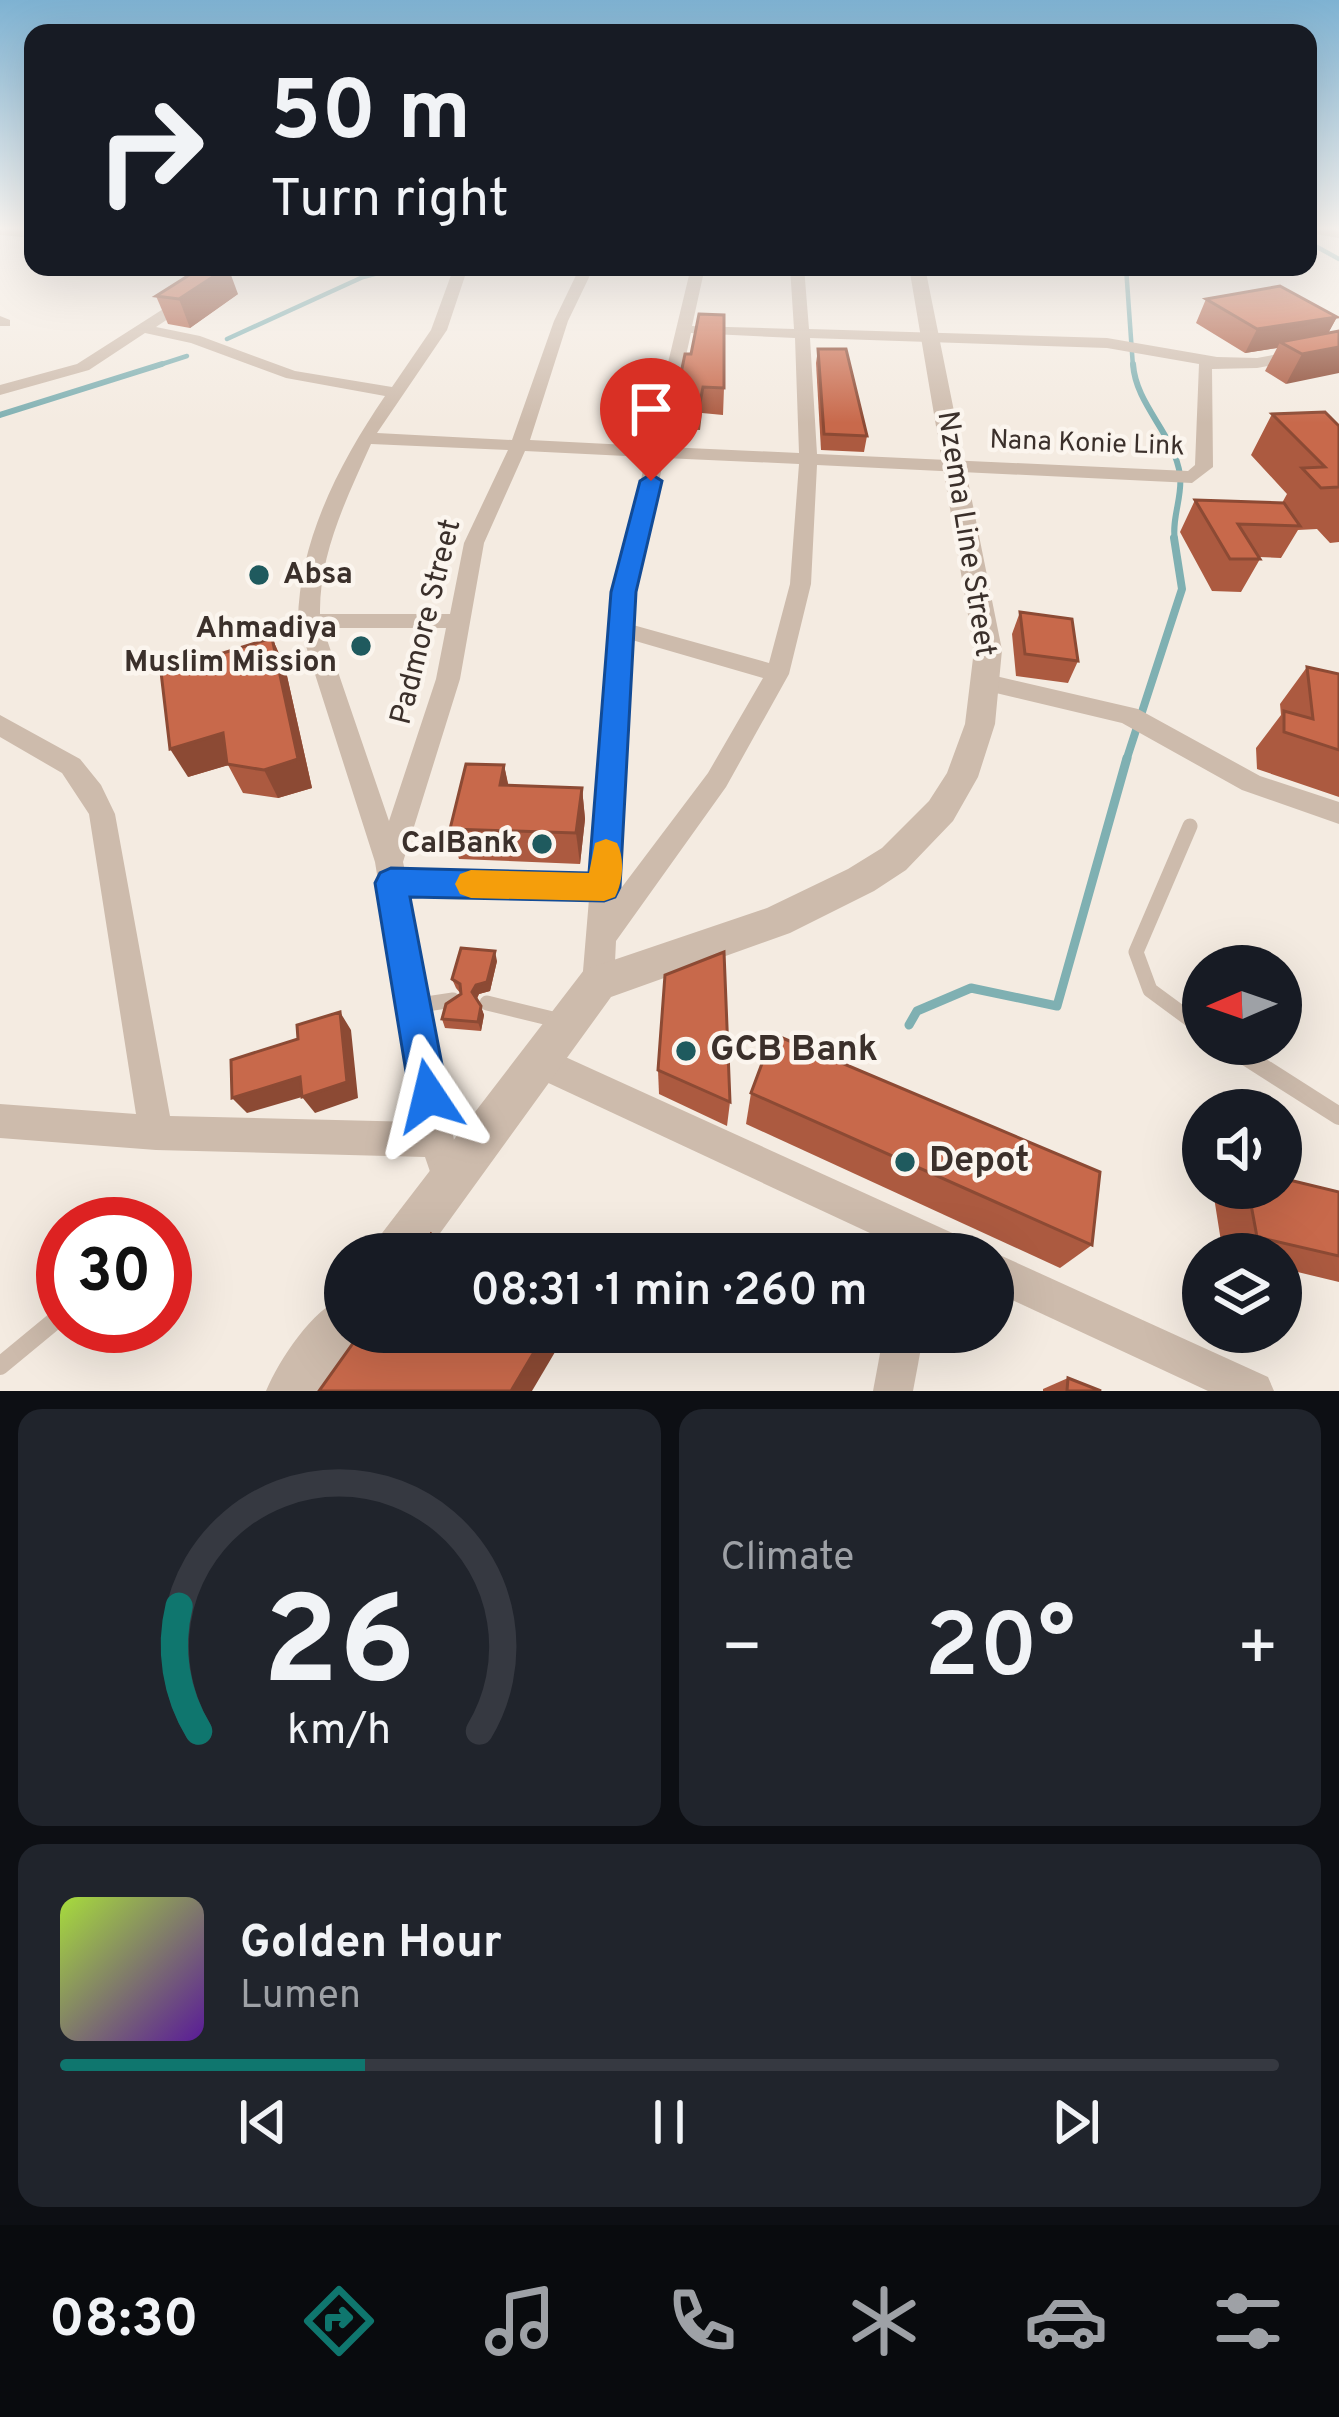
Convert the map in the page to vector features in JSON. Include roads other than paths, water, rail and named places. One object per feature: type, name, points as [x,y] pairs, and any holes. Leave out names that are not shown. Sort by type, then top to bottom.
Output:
[{"type":"street","points":[[0,390],[83,367],[200,293]]},
{"type":"street","points":[[444,1161],[390,873],[309,621],[309,579],[335,502],[365,439],[439,330],[452,293]]},
{"type":"street","name":"Padmore Street","points":[[390,873],[448,679],[475,543],[520,443],[575,293]]},
{"type":"street","points":[[407,1233],[444,1161],[539,1061],[598,983],[624,592],[691,293]]},
{"type":"street","points":[[600,938],[712,789],[777,674],[802,575],[808,458],[799,293]]},
{"type":"street","name":"Nzema Line Street","points":[[598,983],[778,921],[894,859],[941,811],[962,777],[980,724],[988,650],[922,293]]},
{"type":"street","points":[[146,329],[195,338],[292,375],[396,393]]},
{"type":"street","points":[[681,330],[1107,343],[1216,362],[1257,363],[1339,348]]},
{"type":"street","name":"Nana Konie Link","points":[[365,439],[659,449],[1181,478],[1200,474],[1206,447],[1202,376],[1204,368],[1216,362]]},
{"type":"street","points":[[309,621],[459,621]]},
{"type":"street","points":[[620,629],[777,674]]},
{"type":"street","points":[[987,683],[1129,715],[1251,783],[1339,813]]},
{"type":"street","points":[[0,724],[64,758],[88,780],[95,797],[157,1132]]},
{"type":"street","points":[[390,873],[604,887]]},
{"type":"street","points":[[539,1061],[893,1233]]},
{"type":"street","points":[[0,1121],[444,1161]]},
{"type":"street","points":[[1014,1280],[1254,1391]]},
{"type":"street","points":[[292,1391],[324,1349]]},
{"type":"street","points":[[893,1391],[900,1353]]},
{"type":"lane","points":[[1182,1016],[1153,997],[1138,975],[1136,952],[1190,826]]},
{"type":"lane","points":[[413,1006],[453,1000]]},
{"type":"lane","points":[[487,1004],[568,1023]]},
{"type":"lane","points":[[1259,1065],[1339,1116]]},
{"type":"lane","points":[[0,1366],[36,1336]]},
{"type":"waterway","points":[[227,339],[328,293]]},
{"type":"waterway","points":[[1128,293],[1133,367]]},
{"type":"waterway","points":[[153,367],[187,356]]},
{"type":"waterway","points":[[0,415],[162,364]]},
{"type":"waterway","points":[[1133,364],[1141,393],[1171,446],[1180,475],[1175,541]]},
{"type":"waterway","points":[[1126,761],[1182,589],[1174,538]]},
{"type":"waterway","points":[[909,1025],[917,1011],[971,988],[1057,1006],[1127,758]]},
{"type":"place","name":"Absa","points":[[259,575]]},
{"type":"place","name":"Ahmadiya Muslim Mission","points":[[361,646]]},
{"type":"place","name":"CalBank","points":[[542,844]]},
{"type":"place","name":"GCB Bank","points":[[686,1051]]},
{"type":"place","name":"Depot","points":[[905,1162]]}]
